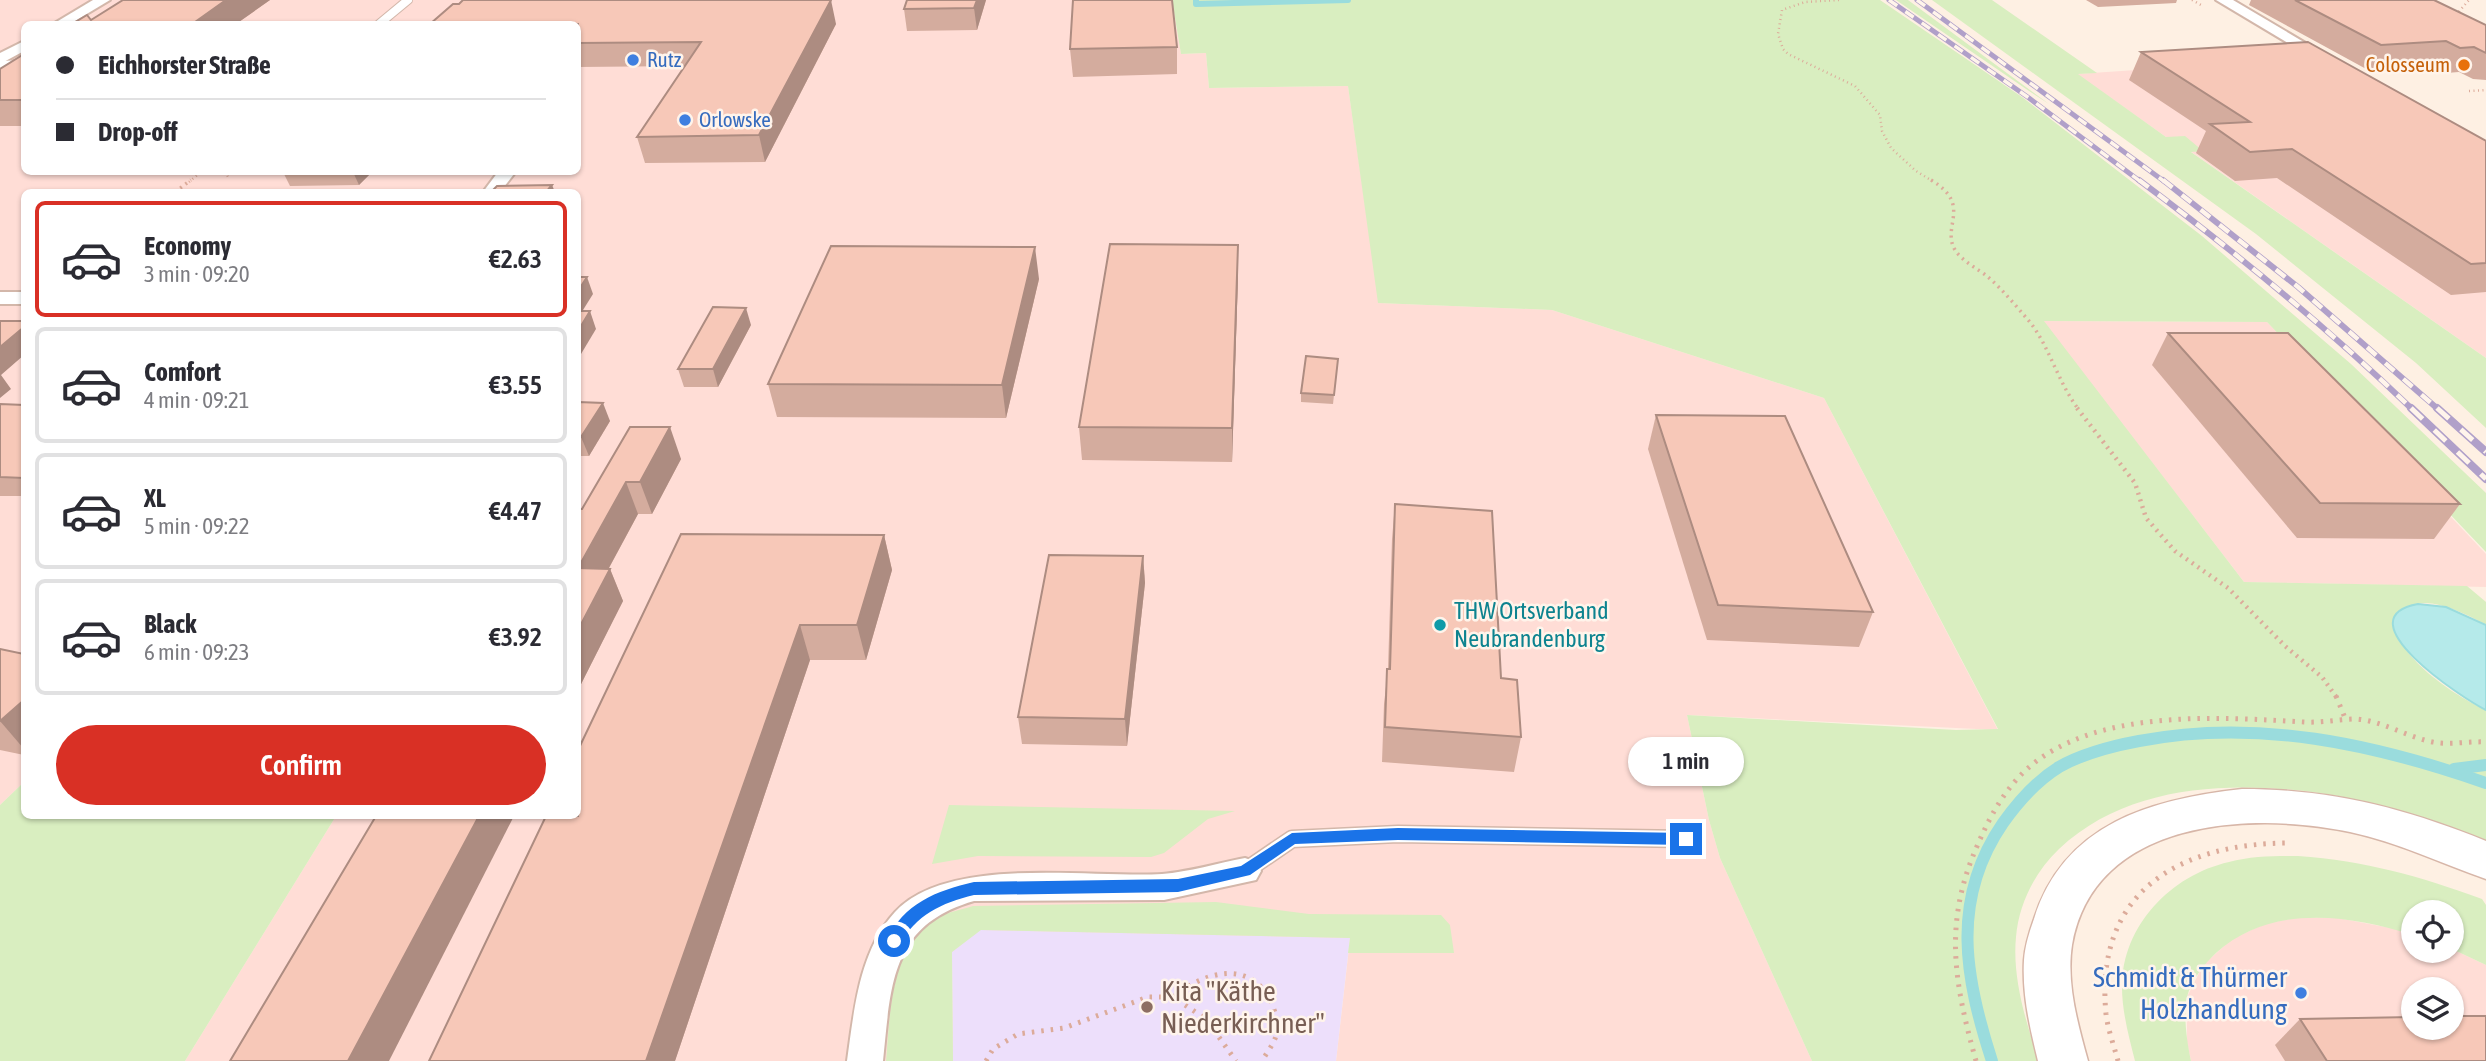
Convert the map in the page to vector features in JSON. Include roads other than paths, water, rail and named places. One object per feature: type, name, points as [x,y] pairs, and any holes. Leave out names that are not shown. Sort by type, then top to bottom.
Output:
[{"type":"main road","points":[[2063,1061],[2049,1000],[2048,971],[2054,923],[2062,902],[2097,855],[2141,828],[2180,814],[2216,808],[2290,807],[2329,811],[2369,820],[2486,860]]},
{"type":"street","points":[[65,21],[103,0]]},
{"type":"street","points":[[2223,0],[2316,52],[2341,70]]},
{"type":"street","points":[[0,62],[21,47]]},
{"type":"street","points":[[494,189],[505,175]]},
{"type":"street","points":[[0,298],[21,298]]},
{"type":"street","points":[[865,1061],[872,1011],[884,958],[903,923],[924,906],[949,894],[974,888],[1164,887],[1245,871]]},
{"type":"lane","points":[[383,21],[408,0]]},
{"type":"lane","points":[[0,62],[21,65]]},
{"type":"lane","points":[[1245,871],[1292,839],[1398,834],[1686,839]]},
{"type":"water","points":[[2418,604],[2446,607],[2486,625],[2486,710],[2434,675],[2414,658],[2400,641],[2393,625],[2398,612]]},
{"type":"waterway","points":[[1196,0],[1196,4],[1348,0]]},
{"type":"waterway","points":[[1992,1061],[1975,1000],[1970,970],[1969,910],[1975,881],[1986,852],[2003,823],[2035,785],[2059,767],[2077,758],[2118,745],[2183,735],[2227,732],[2315,739],[2358,747],[2444,769],[2486,783]]},
{"type":"waterway","points":[[2454,769],[2486,765]]},
{"type":"railway","points":[[1889,0],[2029,98],[2141,182]]},
{"type":"railway","points":[[1917,0],[2165,182]]},
{"type":"railway","points":[[2139,180],[2279,290],[2413,410]]},
{"type":"railway","points":[[2163,180],[2298,287],[2439,410]]},
{"type":"railway","points":[[2411,408],[2486,479]]},
{"type":"railway","points":[[2437,408],[2486,452]]},
{"type":"place","name":"Rutz","points":[[633,60]]},
{"type":"place","name":"Colosseum","points":[[2464,65]]},
{"type":"place","name":"Orlowske","points":[[685,120]]},
{"type":"place","name":"THW Ortsverband Neubrandenburg","points":[[1440,625]]},
{"type":"place","name":"Schmidt & Thürmer Holzhandlung","points":[[2301,993]]},
{"type":"place","name":"Kita \"Käthe Niederkirchner\"","points":[[1147,1007]]}]
